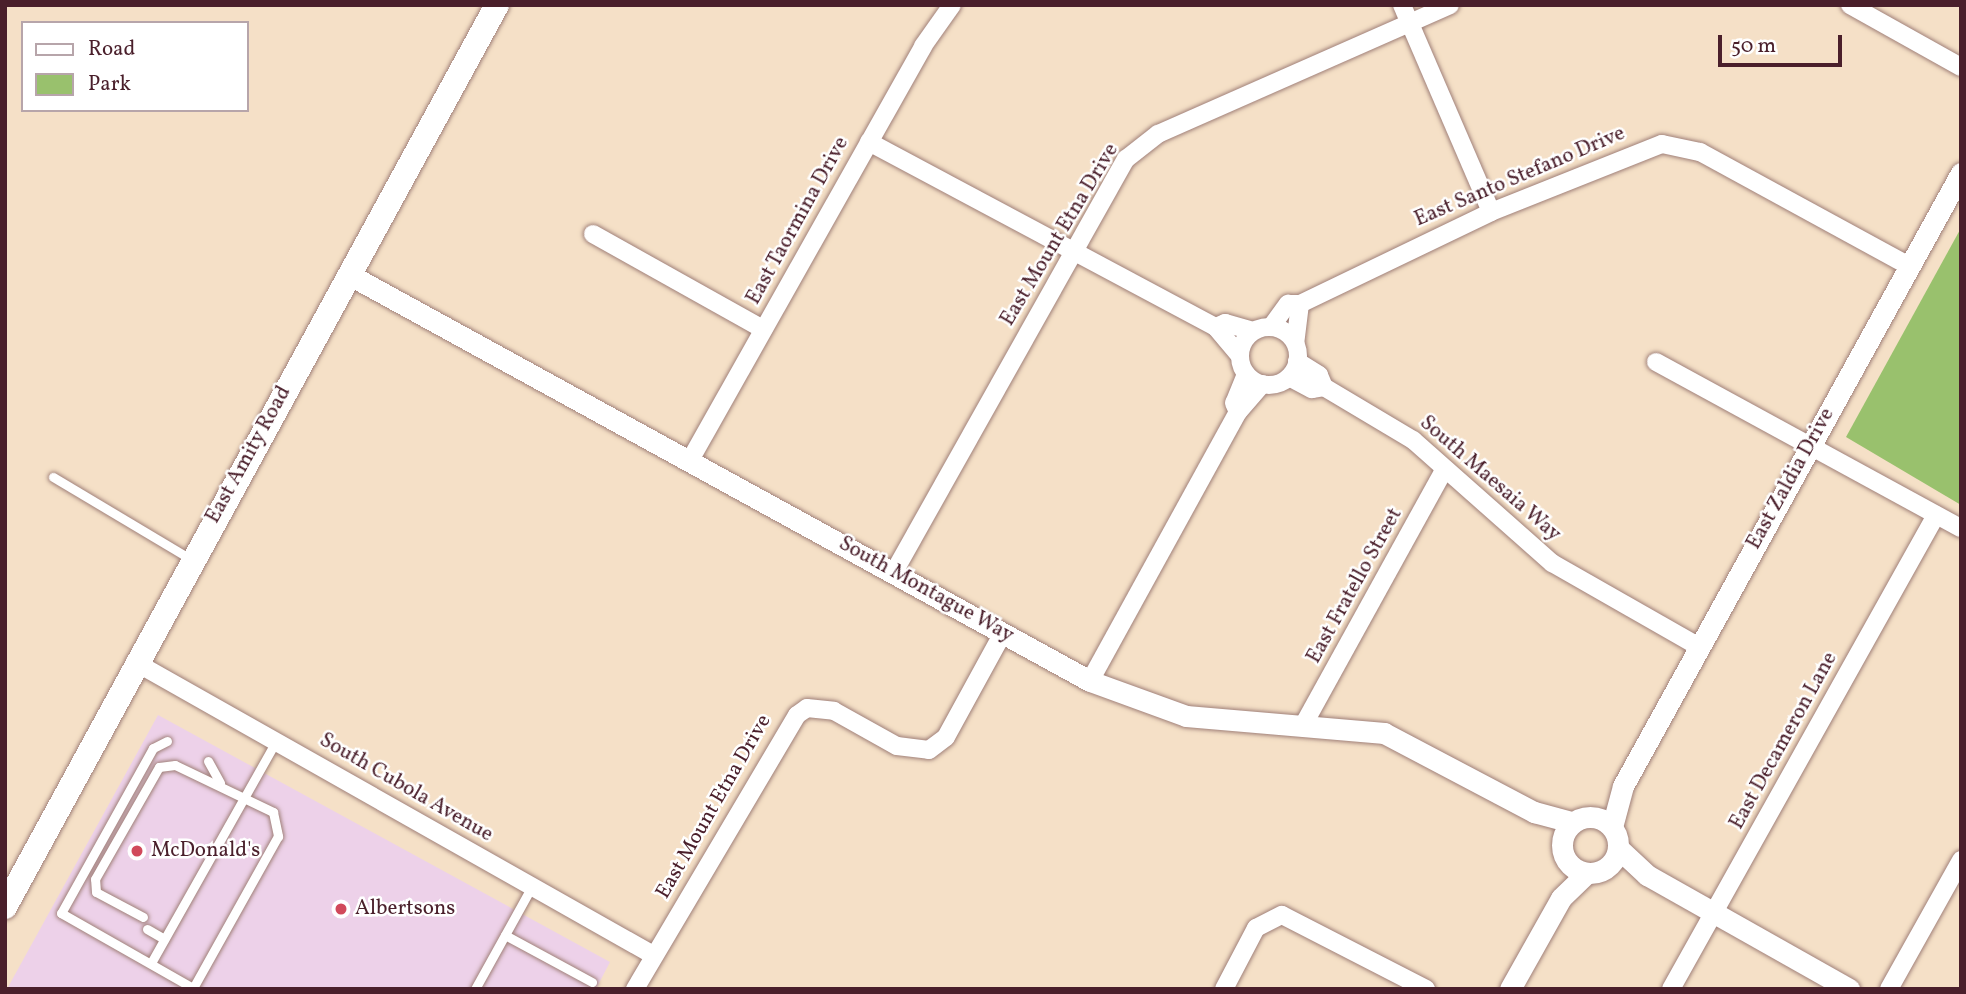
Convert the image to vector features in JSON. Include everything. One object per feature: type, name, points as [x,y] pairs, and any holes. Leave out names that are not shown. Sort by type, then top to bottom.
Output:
[{"type":"main road","name":"East Amity Road","points":[[5,907],[135,662],[497,5]]},
{"type":"street","name":"East Taormina Drive","points":[[689,462],[869,142],[952,5]]},
{"type":"street","points":[[1402,5],[1491,212]]},
{"type":"street","name":"East Mount Etna Drive","points":[[894,572],[1126,159],[1149,141],[1450,5]]},
{"type":"street","points":[[1850,5],[1961,67]]},
{"type":"street","points":[[869,142],[1216,327],[1240,356],[1246,374],[1262,384]]},
{"type":"street","name":"East Santo Stefano Drive","points":[[1271,327],[1288,304],[1300,304],[1491,212],[1633,152],[1682,146],[1909,266]]},
{"type":"street","name":"East Zaldia Drive","points":[[1608,830],[1623,786],[1961,173]]},
{"type":"street","points":[[593,234],[764,330]]},
{"type":"street","name":"South Montague Way","points":[[348,274],[1090,681],[1186,716],[1305,722],[1403,740],[1534,812],[1572,822]]},
{"type":"street","points":[[1090,681],[1238,412],[1262,384],[1289,377],[1297,361],[1295,342],[1300,304]]},
{"type":"street","points":[[1216,327],[1225,323],[1253,331],[1271,327],[1295,342]]},
{"type":"street","points":[[1240,356],[1253,331]]},
{"type":"street","name":"South Maesaia Way","points":[[1297,361],[1319,375],[1324,387],[1402,432],[1552,563],[1699,647]]},
{"type":"street","points":[[1656,362],[1961,528]]},
{"type":"street","points":[[1238,412],[1234,403],[1246,374]]},
{"type":"street","name":"South Maesaia Way","points":[[1289,377],[1312,389],[1324,387]]},
{"type":"street","name":"East Fratello Street","points":[[1305,722],[1444,470]]},
{"type":"street","name":"East Decameron Lane","points":[[1671,989],[1936,515]]},
{"type":"street","name":"East Mount Etna Drive","points":[[635,989],[797,715],[807,708],[834,711],[897,746],[929,750],[946,737],[1003,633]]},
{"type":"street","name":"South Cubola Avenue","points":[[135,662],[653,956]]},
{"type":"street","name":"South Montague Way","points":[[1534,812],[1561,841]]},
{"type":"street","points":[[1561,898],[1567,863],[1561,841],[1572,822],[1608,830],[1647,875]]},
{"type":"street","points":[[1608,830],[1608,867]]},
{"type":"street","points":[[1889,989],[1961,860]]},
{"type":"street","points":[[1567,863],[1587,873]]},
{"type":"street","points":[[1510,989],[1561,898],[1587,873],[1608,867],[1647,875],[1849,989]]},
{"type":"street","points":[[1224,989],[1267,918],[1298,918],[1426,989]]},
{"type":"lane","points":[[54,477],[192,560]]},
{"type":"lane","points":[[143,917],[96,892],[95,879],[159,767],[175,765],[220,783],[273,812],[278,836],[194,988],[61,913],[153,748],[167,741]]},
{"type":"lane","points":[[150,963],[276,741]]},
{"type":"lane","points":[[208,761],[220,783]]},
{"type":"lane","points":[[475,989],[532,886]]},
{"type":"lane","points":[[147,929],[164,939]]},
{"type":"lane","points":[[505,935],[592,982]]},
{"type":"shaded area","points":[[158,715],[610,962],[596,989],[7,989]]},
{"type":"green space","points":[[1961,228],[1961,505],[1846,437]]},
{"type":"place","name":"McDonald's","points":[[137,851]]},
{"type":"place","name":"Albertsons","points":[[341,909]]}]
